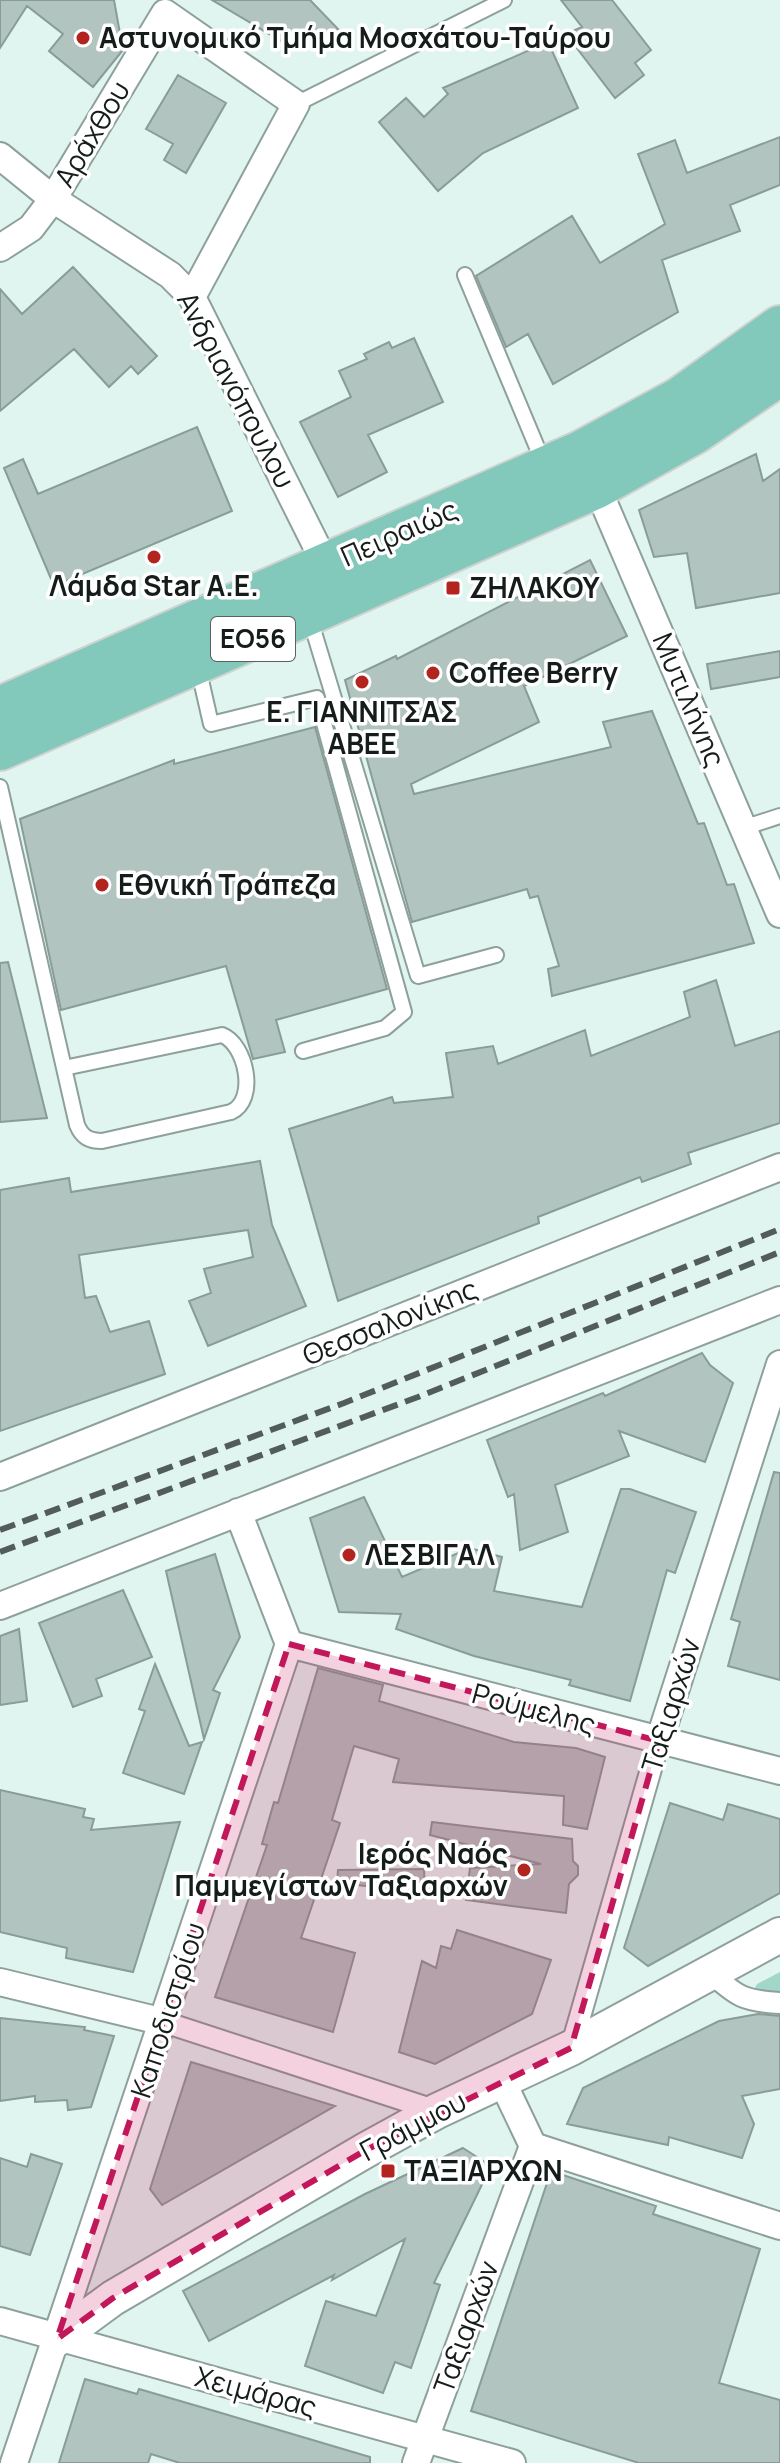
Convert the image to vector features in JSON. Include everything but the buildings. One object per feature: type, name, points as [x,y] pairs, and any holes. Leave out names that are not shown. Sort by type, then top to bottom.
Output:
[{"type":"main road","name":"Πειραιώς","points":[[0,708],[545,468],[679,399],[780,327]]},
{"type":"main road","name":"Πειραιώς","points":[[0,749],[597,487],[694,433],[780,374]]},
{"type":"main road","points":[[694,433],[780,394]]},
{"type":"street","name":"Αράχθου","points":[[0,248],[31,228],[53,199],[167,6],[296,104]]},
{"type":"street","points":[[192,297],[296,104]]},
{"type":"street","name":"Ανδριανόπουλου","points":[[0,156],[53,199],[170,275],[192,297],[326,565]]},
{"type":"street","name":"Μυτιλήνης","points":[[597,487],[780,914]]},
{"type":"street","name":"Θεσσαλονίκης","points":[[0,1477],[780,1167]]},
{"type":"street","points":[[0,1606],[780,1300]]},
{"type":"street","name":"Ταξιαρχών","points":[[571,2048],[659,1741],[780,1364]]},
{"type":"street","points":[[238,1512],[289,1644]]},
{"type":"street","name":"Ρούμελης","points":[[289,1644],[780,1771]]},
{"type":"street","name":"Καποδιστρίου","points":[[14,2463],[289,1644]]},
{"type":"street","name":"Γράμμου","points":[[57,2339],[113,2298],[437,2111],[571,2048],[780,1935]]},
{"type":"street","points":[[710,1972],[735,1995],[748,2001],[780,2003]]},
{"type":"street","points":[[0,1982],[164,2022],[437,2111]]},
{"type":"street","points":[[502,2081],[533,2146],[780,2226]]},
{"type":"street","name":"Ταξιαρχών","points":[[416,2463],[533,2146]]},
{"type":"street","name":"Χειμάρας","points":[[0,2321],[425,2437],[502,2462]]},
{"type":"lane","points":[[296,104],[504,0]]},
{"type":"lane","points":[[465,275],[545,468]]},
{"type":"lane","points":[[309,614],[418,976],[496,955]]},
{"type":"lane","points":[[197,663],[211,724],[317,698],[400,997],[404,1012],[385,1028],[303,1051]]},
{"type":"lane","points":[[0,787],[64,1068],[77,1125],[86,1138],[93,1141],[231,1112],[244,1103],[247,1095],[238,1050],[229,1037],[222,1035],[64,1068]]},
{"type":"lane","points":[[743,828],[780,816]]},
{"type":"highlighted area","points":[[289,1644],[659,1741],[571,2048],[366,2150],[113,2298],[57,2339]]},
{"type":"green space","points":[[780,1972],[780,1995],[753,1992],[757,1984]]},
{"type":"railway","points":[[0,1530],[344,1403],[780,1229]]},
{"type":"railway","points":[[0,1552],[418,1397],[780,1252]]},
{"type":"place","name":"Αστυνομικό Τμήμα Μοσχάτου-Ταύρου","points":[[83,38]]},
{"type":"place","name":"Λάμδα Star Α.Ε.","points":[[154,557]]},
{"type":"place","name":"ΖΗΛΑΚΟΥ","points":[[453,588]]},
{"type":"place","name":"Coffee Berry","points":[[433,673]]},
{"type":"place","name":"Ε. ΓΙΑΝΝΙΤΣΑΣ ΑΒΕΕ","points":[[362,682]]},
{"type":"place","name":"Εθνική Τράπεζα","points":[[102,885]]},
{"type":"place","name":"ΛΕΣΒΙΓΑΛ","points":[[349,1555]]},
{"type":"place","name":"Ιερός Ναός Παμμεγίστων Ταξιαρχών","points":[[524,1870]]},
{"type":"place","name":"ΤΑΞΙΑΡΧΩΝ","points":[[388,2171]]}]
